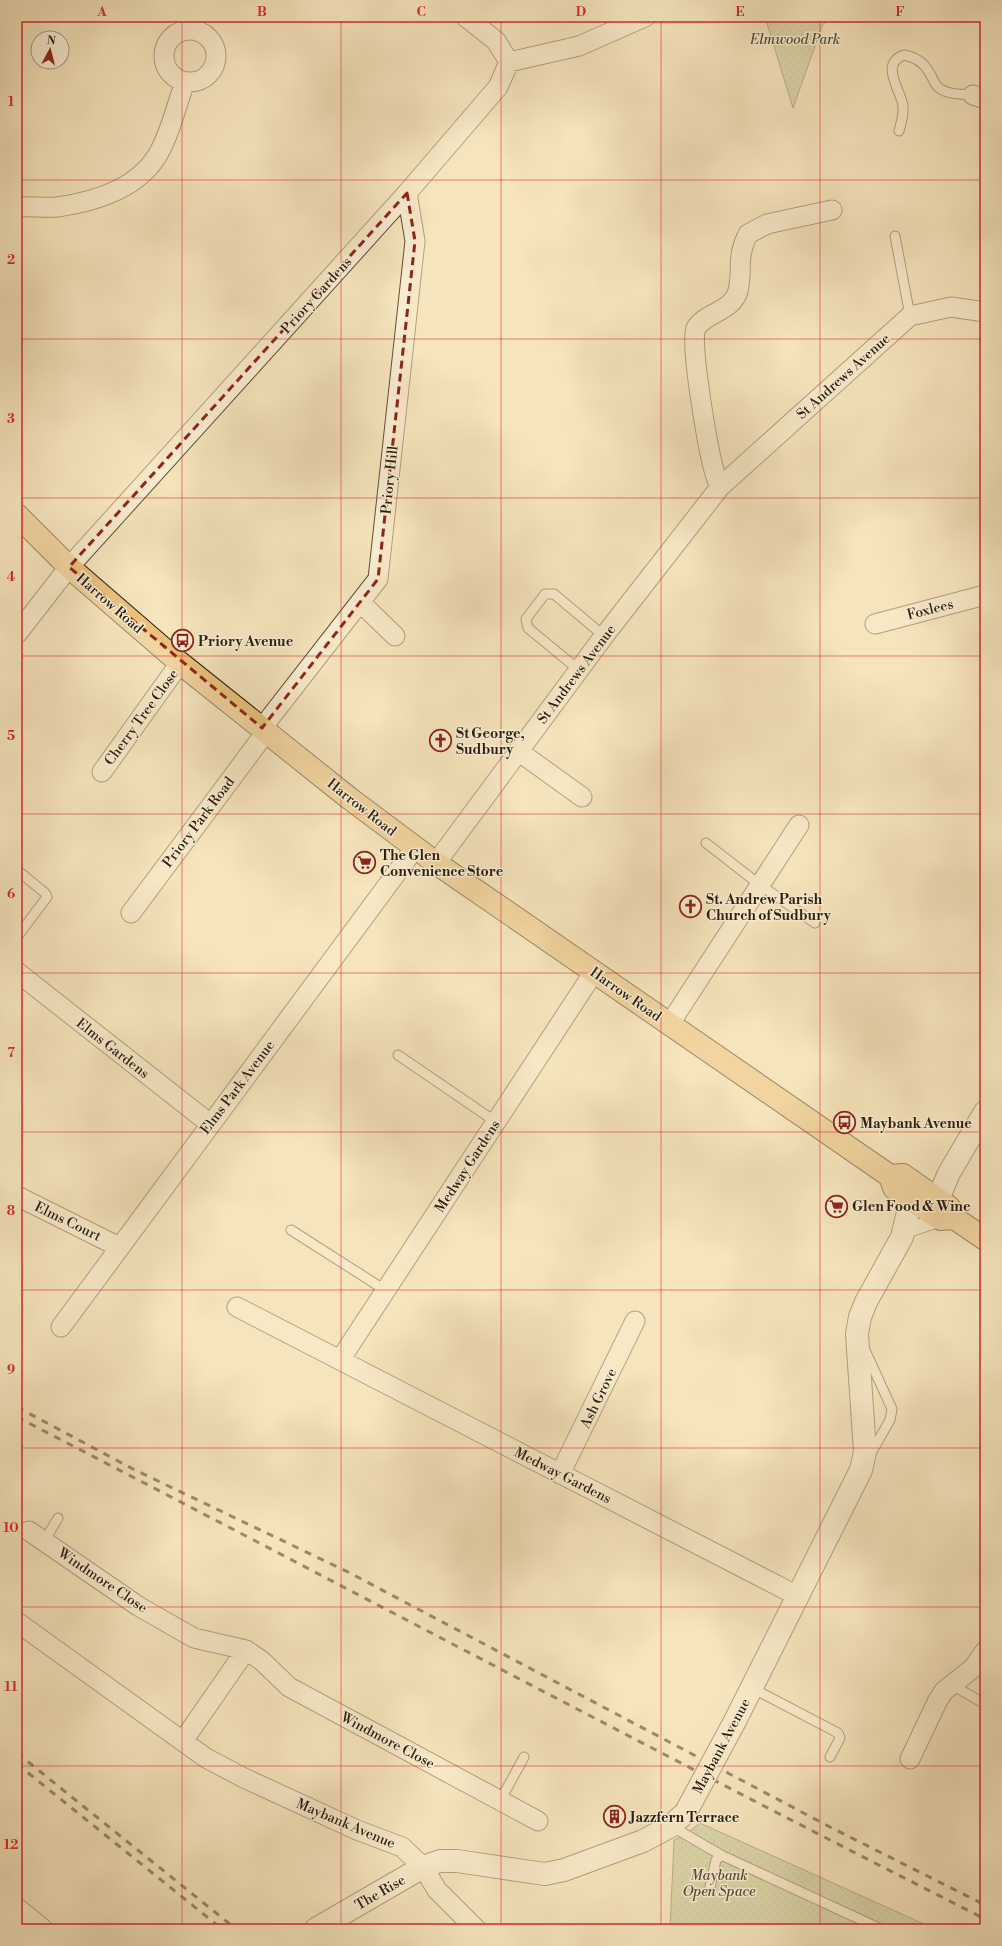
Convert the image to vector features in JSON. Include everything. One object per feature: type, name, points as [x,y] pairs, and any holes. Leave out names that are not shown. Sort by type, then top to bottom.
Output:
[{"type":"main road","name":"Harrow Road","points":[[17,515],[69,568],[180,663],[415,848],[669,1025],[890,1176],[894,1188],[911,1200],[944,1212]]},
{"type":"main road","name":"Harrow Road","points":[[890,1176],[903,1175],[944,1212],[985,1239]]},
{"type":"street","points":[[466,17],[496,41],[509,62],[578,46],[645,17]]},
{"type":"street","name":"Priory Gardens","points":[[69,568],[407,193],[498,87],[509,62]]},
{"type":"street","points":[[17,207],[55,207],[83,202],[125,187],[142,174],[157,156],[185,82]]},
{"type":"street","name":"Priory Hill","points":[[264,730],[378,579],[415,241],[407,193]]},
{"type":"street","points":[[720,487],[711,457],[694,349],[695,330],[701,322],[725,308],[738,291],[740,256],[748,234],[767,224],[832,210]]},
{"type":"street","name":"St Andrews Avenue","points":[[436,863],[604,636],[720,487],[910,316],[951,307],[985,312]]},
{"type":"street","points":[[17,634],[69,568]]},
{"type":"street","name":"Foxlees","points":[[875,624],[985,595]]},
{"type":"street","points":[[361,603],[395,636]]},
{"type":"street","name":"Cherry Tree Close","points":[[102,772],[180,663]]},
{"type":"street","name":"Priory Park Road","points":[[131,913],[264,730]]},
{"type":"street","points":[[518,751],[582,797]]},
{"type":"street","points":[[669,1025],[799,825]]},
{"type":"street","name":"Elms Park Avenue","points":[[60,1327],[209,1123],[415,848]]},
{"type":"street","name":"Elms Gardens","points":[[17,972],[209,1123]]},
{"type":"street","name":"Medway Gardens","points":[[340,1360],[594,972]]},
{"type":"street","points":[[902,1236],[911,1228],[944,1212],[949,1173],[985,1112]]},
{"type":"street","name":"Elms Court","points":[[17,1196],[120,1246]]},
{"type":"street","name":"Maybank Avenue","points":[[678,1819],[735,1721],[861,1470],[865,1452],[857,1334],[860,1317],[866,1302],[902,1236],[911,1200]]},
{"type":"street","name":"Medway Gardens","points":[[237,1307],[786,1590]]},
{"type":"street","name":"Ash Grove","points":[[560,1474],[635,1322]]},
{"type":"street","name":"Windmore Close","points":[[37,1536],[138,1606],[194,1638],[246,1650],[262,1661],[289,1687],[538,1821]]},
{"type":"street","name":"Maybank Avenue","points":[[17,1622],[206,1758],[244,1778],[357,1830],[402,1847],[423,1867],[437,1890],[476,1929]]},
{"type":"street","points":[[183,1741],[246,1650]]},
{"type":"street","points":[[910,1759],[938,1700],[944,1691],[973,1668],[985,1651]]},
{"type":"street","points":[[423,1867],[440,1862],[457,1861],[545,1874],[564,1870],[643,1842],[678,1819]]},
{"type":"street","name":"The Rise","points":[[316,1929],[423,1867]]},
{"type":"street","points":[[17,1908],[43,1929]]},
{"type":"lane","points":[[899,131],[903,117],[903,106],[894,80],[892,69],[899,57],[904,55],[918,60],[926,68],[935,85],[940,89],[947,92],[979,97]]},
{"type":"lane","points":[[895,236],[910,316]]},
{"type":"lane","points":[[579,670],[528,628],[526,619],[545,594],[554,594],[604,636]]},
{"type":"lane","points":[[706,843],[760,885],[815,923]]},
{"type":"lane","points":[[17,937],[47,897],[45,893],[18,870]]},
{"type":"lane","points":[[398,1055],[496,1122]]},
{"type":"lane","points":[[291,1230],[385,1290]]},
{"type":"lane","points":[[857,1334],[892,1409],[890,1420],[861,1470]]},
{"type":"lane","points":[[37,1536],[58,1518]]},
{"type":"lane","points":[[952,1685],[985,1704]]},
{"type":"lane","points":[[752,1688],[838,1733],[840,1738],[830,1757]]},
{"type":"lane","points":[[500,1801],[524,1757]]},
{"type":"lane","points":[[678,1819],[721,1855],[881,1929]]},
{"type":"lane","points":[[710,1887],[716,1860],[721,1855]]},
{"type":"highlighted area","points":[[407,193],[415,241],[378,579],[262,728],[69,567]]},
{"type":"green space","name":"Elmwood Park","points":[[765,17],[835,17],[823,24],[793,108]]},
{"type":"green space","points":[[792,17],[824,17],[817,21]]},
{"type":"green space","name":"Maybank Open Space","points":[[700,1823],[935,1929],[670,1929],[674,1840],[682,1837]]},
{"type":"railway","points":[[17,1407],[133,1469],[348,1572],[830,1827],[985,1905]]},
{"type":"railway","points":[[17,1417],[985,1919]]},
{"type":"railway","points":[[17,1753],[236,1929]]},
{"type":"railway","points":[[17,1764],[222,1929]]},
{"type":"place","name":"Priory Avenue","points":[[182,641]]},
{"type":"place","name":"St George, Sudbury","points":[[441,741]]},
{"type":"place","name":"The Glen Convenience Store","points":[[364,863]]},
{"type":"place","name":"St. Andrew Parish Church of Sudbury","points":[[690,907]]},
{"type":"place","name":"Maybank Avenue","points":[[844,1123]]},
{"type":"place","name":"Glen Food & Wine","points":[[836,1206]]},
{"type":"place","name":"Jazzfern Terrace","points":[[614,1817]]}]
